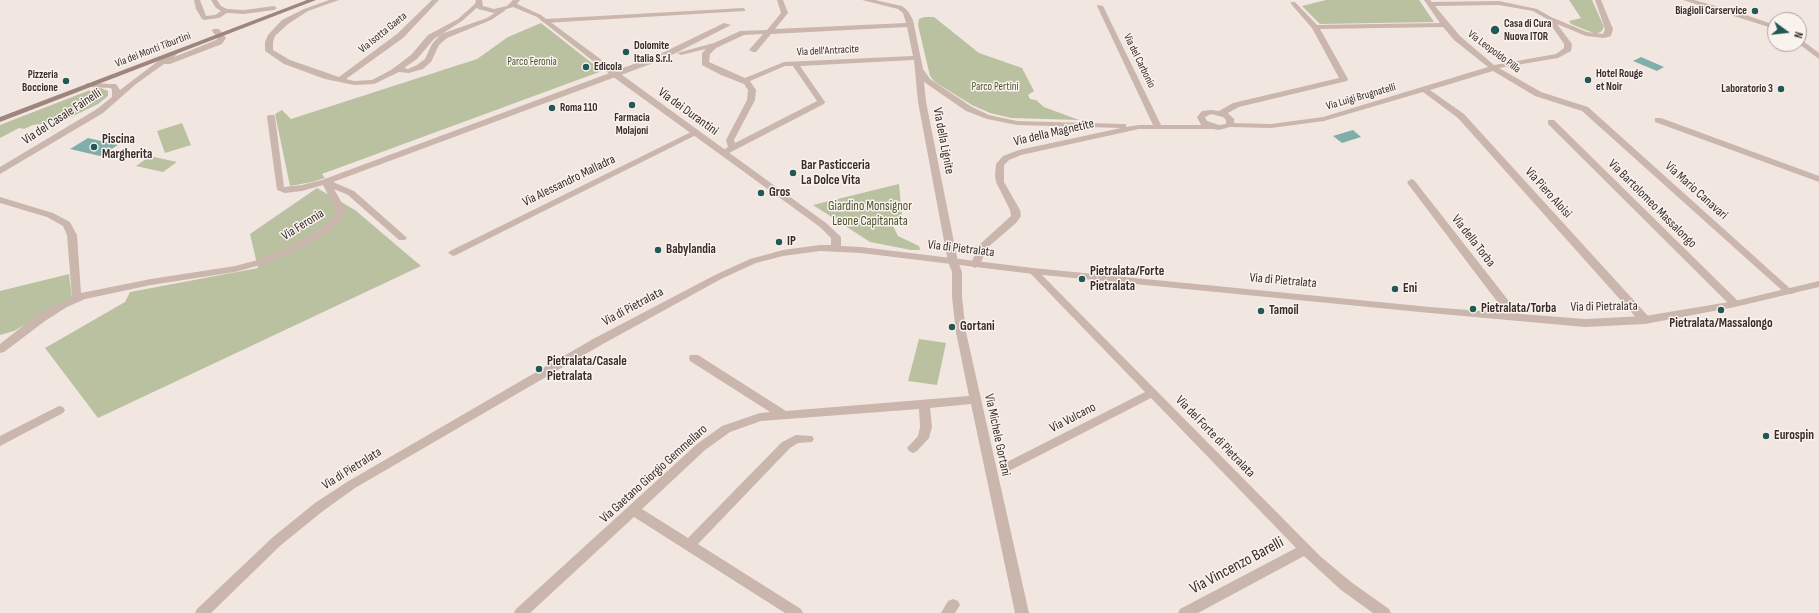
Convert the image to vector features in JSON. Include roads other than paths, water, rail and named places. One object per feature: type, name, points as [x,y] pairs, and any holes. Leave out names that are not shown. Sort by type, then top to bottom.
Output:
[{"type":"main road","name":"Via dei Monti Tiburtini","points":[[0,120],[172,54],[274,8],[296,0]]},
{"type":"main road","name":"Via dei Monti Tiburtini","points":[[0,113],[218,33],[313,0]]},
{"type":"street","points":[[196,0],[204,18],[217,17],[226,11]]},
{"type":"street","points":[[214,0],[218,7],[226,11],[244,12],[274,8]]},
{"type":"street","points":[[336,0],[306,10],[285,22],[272,35],[268,48],[270,52],[287,62],[310,71],[358,84],[370,82],[384,78],[398,69],[414,57],[431,37],[460,20],[478,1]]},
{"type":"street","name":"Via Isotta Gaeta","points":[[340,80],[403,34],[436,0]]},
{"type":"street","points":[[753,50],[785,13],[780,0]]},
{"type":"street","name":"Via della Lignite","points":[[865,0],[902,8],[907,14],[919,69],[920,88],[953,262]]},
{"type":"street","points":[[1429,2],[1508,4],[1531,9],[1548,18],[1590,35],[1607,36],[1609,30],[1598,0]]},
{"type":"street","points":[[1686,0],[1748,17],[1767,24]]},
{"type":"street","name":"Via dei Durantini","points":[[478,1],[480,8],[486,10],[503,10],[516,2],[531,11],[834,234],[837,239],[836,248]]},
{"type":"street","points":[[1230,125],[1230,119],[1222,114],[1236,105],[1344,79],[1314,27],[1294,1]]},
{"type":"street","name":"Via Leopoldo Pilla","points":[[1429,2],[1446,25],[1466,45],[1494,68],[1538,94],[1585,109]]},
{"type":"street","name":"Via del Carbonio","points":[[1100,6],[1161,126]]},
{"type":"street","points":[[398,69],[408,71],[420,67],[428,60],[436,44],[444,36],[489,19],[503,10]]},
{"type":"street","points":[[545,21],[743,10]]},
{"type":"street","name":"Via Luigi Brugnatelli","points":[[1210,127],[1223,128],[1230,125],[1271,126],[1320,120],[1425,90],[1494,68],[1502,64],[1558,56],[1569,47],[1548,18]]},
{"type":"street","points":[[271,117],[280,188],[285,190],[296,189],[325,182],[661,57],[727,25]]},
{"type":"street","name":"Via dell'Antracite","points":[[910,25],[740,33],[718,44],[707,52],[705,63],[724,73],[745,81],[778,65],[916,58]]},
{"type":"street","points":[[1314,27],[1446,25]]},
{"type":"street","points":[[134,69],[154,66],[215,44],[222,39],[218,33]]},
{"type":"street","points":[[661,57],[718,44]]},
{"type":"street","points":[[1807,47],[1819,58]]},
{"type":"street","points":[[154,66],[172,54]]},
{"type":"street","points":[[724,152],[822,102],[795,63]]},
{"type":"street","name":"Via del Casale Fainelli","points":[[0,171],[91,116],[107,105],[115,96],[154,66]]},
{"type":"street","points":[[919,69],[927,81],[969,109],[1000,120],[1042,124],[1139,126]]},
{"type":"street","points":[[732,148],[730,140],[752,96],[752,88],[745,81]]},
{"type":"street","points":[[90,85],[113,86],[116,90],[115,96]]},
{"type":"street","points":[[920,88],[926,86],[935,87]]},
{"type":"street","name":"Via Piero Aloisi","points":[[1425,90],[1461,116],[1645,320]]},
{"type":"street","name":"Via Mario Canavari","points":[[1585,109],[1789,292]]},
{"type":"street","name":"Via della Magnetite","points":[[1161,126],[1201,117],[1205,113],[1211,112],[1222,114]]},
{"type":"street","points":[[1201,117],[1204,124],[1210,127]]},
{"type":"street","points":[[1658,120],[1819,179]]},
{"type":"street","name":"Via Bartolomeo Massalongo","points":[[1551,122],[1735,304]]},
{"type":"street","name":"Via della Magnetite","points":[[976,265],[983,246],[1013,221],[1016,216],[1015,210],[1000,182],[999,170],[1000,164],[1003,160],[1019,153],[1139,126],[1210,127]]},
{"type":"street","name":"Via Alessandro Malladra","points":[[453,253],[696,133]]},
{"type":"street","points":[[325,182],[351,193],[402,238]]},
{"type":"street","name":"Via Feronia","points":[[0,349],[41,318],[77,299],[95,293],[261,262],[292,249],[325,230],[340,214],[341,210],[336,199],[325,182]]},
{"type":"street","name":"Via della Torba","points":[[1410,182],[1515,317]]},
{"type":"street","points":[[0,200],[50,215],[67,224],[72,235],[77,299]]},
{"type":"street","name":"Via di Pietralata","points":[[202,613],[267,550],[329,500],[384,465],[576,354],[711,280],[740,266],[783,253],[812,249],[836,248],[882,252],[1033,271],[1585,323],[1645,320],[1735,304],[1819,284]]},
{"type":"street","name":"Via Michele Gortani","points":[[953,262],[957,272],[957,297],[960,332],[1022,613]]},
{"type":"street","name":"Via del Forte di Pietralata","points":[[1033,271],[1305,549],[1346,586],[1384,613]]},
{"type":"street","points":[[694,358],[784,414]]},
{"type":"street","name":"Via Vulcano","points":[[1006,467],[1152,393]]},
{"type":"street","name":"Via Gaetano Giorgio Gemmellaro","points":[[521,613],[701,447],[726,429],[760,417],[784,414],[975,400]]},
{"type":"street","points":[[913,448],[923,438],[926,428],[924,404]]},
{"type":"street","points":[[0,441],[59,410]]},
{"type":"street","points":[[689,545],[786,445],[796,439],[808,439]]},
{"type":"street","points":[[633,510],[796,613]]},
{"type":"street","name":"Via Vincenzo Barelli","points":[[1185,613],[1305,549]]},
{"type":"water","points":[[1641,57],[1664,67],[1657,71],[1633,61]]},
{"type":"water","points":[[1353,130],[1361,137],[1342,143],[1333,136]]},
{"type":"water","name":"Piscina Margherita","points":[[88,138],[118,145],[100,156],[70,149]]},
{"type":"place","name":"Biagioli Carservice","points":[[1755,11]]},
{"type":"place","name":"Casa di Cura Nuova ITOR","points":[[1495,30]]},
{"type":"place","name":"Dolomite Italia S.r.l.","points":[[626,52]]},
{"type":"place","name":"Edicola","points":[[586,67]]},
{"type":"place","name":"Hotel Rouge et Noir","points":[[1588,80]]},
{"type":"place","name":"Pizzeria Boccione","points":[[66,81]]},
{"type":"place","name":"Laboratorio 3","points":[[1781,89]]},
{"type":"place","name":"Farmacia Molajoni","points":[[632,105]]},
{"type":"place","name":"Roma 110","points":[[552,108]]},
{"type":"place","name":"Piscina Margherita","points":[[94,147]]},
{"type":"place","name":"Bar Pasticceria La Dolce Vita","points":[[793,173]]},
{"type":"place","name":"Gros","points":[[761,193]]},
{"type":"place","name":"IP","points":[[779,242]]},
{"type":"place","name":"Babylandia","points":[[658,250]]},
{"type":"place","name":"Pietralata/Forte Pietralata","points":[[1082,279]]},
{"type":"place","name":"Eni","points":[[1395,289]]},
{"type":"place","name":"Pietralata/Torba","points":[[1473,309]]},
{"type":"place","name":"Pietralata/Massalongo","points":[[1721,310]]},
{"type":"place","name":"Tamoil","points":[[1261,311]]},
{"type":"place","name":"Gortani","points":[[952,327]]},
{"type":"place","name":"Pietralata/Casale Pietralata","points":[[539,369]]},
{"type":"place","name":"Eurospin","points":[[1766,436]]},
{"type":"park label","name":"Parco Feronia","points":[[532,62]]},
{"type":"park label","name":"Parco Pertini","points":[[995,87]]},
{"type":"park label","name":"Giardino Monsignor Leone Capitanata","points":[[870,214]]}]
